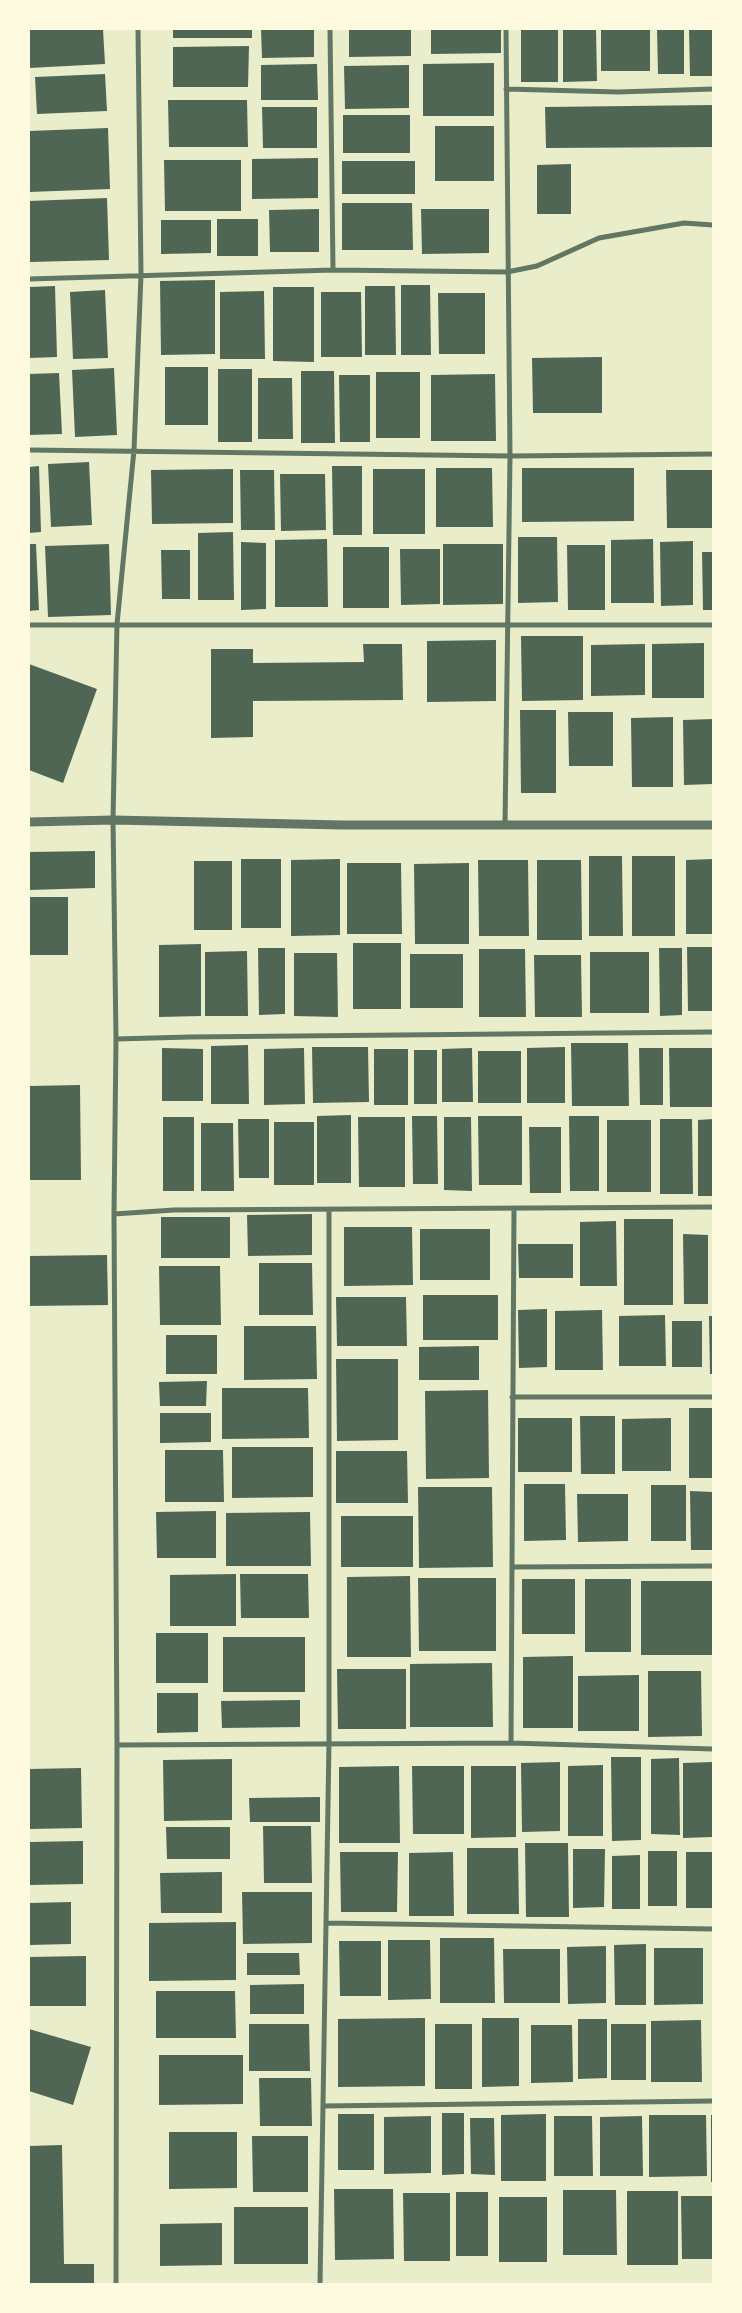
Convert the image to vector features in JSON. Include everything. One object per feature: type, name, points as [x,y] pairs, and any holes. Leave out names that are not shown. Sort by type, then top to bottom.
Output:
[{"type":"street","points":[[116,2284],[117,1745],[114,1214],[116,1039],[113,820],[117,624],[134,450],[141,276],[138,29]]},
{"type":"street","points":[[330,29],[333,270]]},
{"type":"street","points":[[505,825],[510,456],[506,29]]},
{"type":"street","points":[[506,89],[618,92],[713,89]]},
{"type":"street","points":[[29,279],[333,270],[507,272],[537,266],[599,238],[684,223],[713,225]]},
{"type":"street","points":[[29,450],[510,456],[713,454]]},
{"type":"street","points":[[29,625],[713,625]]},
{"type":"street","points":[[29,822],[113,820],[342,825],[713,825]]},
{"type":"street","points":[[116,1039],[190,1036],[713,1032]]},
{"type":"street","points":[[511,1742],[514,1208]]},
{"type":"street","points":[[114,1214],[174,1210],[713,1208]]},
{"type":"street","points":[[320,2284],[329,1743],[329,1209]]},
{"type":"street","points":[[512,1397],[713,1397]]},
{"type":"street","points":[[512,1567],[713,1566]]},
{"type":"street","points":[[117,1745],[511,1742],[713,1750]]},
{"type":"street","points":[[327,1923],[713,1929]]},
{"type":"street","points":[[324,2106],[713,2101]]},
{"type":"building","points":[[29,29],[103,29],[105,64],[29,68]]},
{"type":"building","points":[[173,29],[252,29],[252,38],[173,38]]},
{"type":"building","points":[[261,29],[314,29],[314,57],[262,58]]},
{"type":"building","points":[[349,29],[411,29],[411,56],[349,57]]},
{"type":"building","points":[[431,29],[501,29],[501,53],[431,54]]},
{"type":"building","points":[[521,29],[558,29],[558,82],[521,82]]},
{"type":"building","points":[[563,29],[596,29],[597,81],[563,82]]},
{"type":"building","points":[[601,29],[650,29],[650,71],[601,71]]},
{"type":"building","points":[[657,29],[684,29],[684,74],[658,74]]},
{"type":"building","points":[[689,29],[713,29],[713,76],[690,76]]},
{"type":"building","points":[[249,46],[248,87],[173,87],[173,47]]},
{"type":"building","points":[[494,63],[494,116],[423,116],[423,64]]},
{"type":"building","points":[[317,64],[318,100],[261,100],[261,65]]},
{"type":"building","points":[[409,65],[409,108],[345,109],[344,66]]},
{"type":"building","points":[[105,74],[107,111],[37,114],[35,77]]},
{"type":"building","points":[[168,100],[247,100],[248,147],[169,147]]},
{"type":"building","points":[[713,105],[713,147],[546,148],[545,107]]},
{"type":"building","points":[[262,107],[317,107],[317,148],[263,148]]},
{"type":"building","points":[[343,115],[410,115],[410,153],[343,153]]},
{"type":"building","points":[[435,126],[494,126],[494,181],[435,181]]},
{"type":"building","points":[[108,128],[110,189],[29,192],[29,131]]},
{"type":"building","points":[[318,158],[318,198],[252,199],[252,159]]},
{"type":"building","points":[[164,160],[241,160],[241,211],[165,211]]},
{"type":"building","points":[[342,161],[415,161],[415,194],[342,194]]},
{"type":"building","points":[[571,164],[571,214],[537,214],[537,165]]},
{"type":"building","points":[[107,198],[109,260],[29,262],[29,201]]},
{"type":"building","points":[[342,203],[412,203],[413,250],[342,250]]},
{"type":"building","points":[[319,209],[319,252],[270,252],[269,210]]},
{"type":"building","points":[[421,209],[489,209],[489,253],[422,254]]},
{"type":"building","points":[[217,219],[258,219],[258,256],[217,256]]},
{"type":"building","points":[[161,220],[211,220],[211,253],[161,254]]},
{"type":"building","points":[[215,280],[215,354],[161,355],[160,281]]},
{"type":"building","points":[[401,285],[430,285],[431,355],[401,355]]},
{"type":"building","points":[[55,286],[57,357],[29,358],[29,287]]},
{"type":"building","points":[[365,286],[395,286],[396,355],[365,355]]},
{"type":"building","points":[[273,287],[314,287],[314,362],[273,361]]},
{"type":"building","points":[[105,290],[108,358],[73,359],[70,292]]},
{"type":"building","points":[[264,291],[265,359],[220,359],[220,292]]},
{"type":"building","points":[[321,292],[361,292],[362,357],[321,357]]},
{"type":"building","points":[[438,293],[485,293],[485,354],[439,354]]},
{"type":"building","points":[[602,357],[602,413],[533,413],[532,358]]},
{"type":"building","points":[[165,367],[208,367],[208,425],[165,425]]},
{"type":"building","points":[[114,368],[117,435],[75,437],[72,370]]},
{"type":"building","points":[[218,369],[252,369],[252,442],[218,442]]},
{"type":"building","points":[[301,371],[334,371],[335,443],[301,443]]},
{"type":"building","points":[[376,372],[420,372],[420,438],[376,438]]},
{"type":"building","points":[[59,373],[62,434],[29,435],[29,374]]},
{"type":"building","points":[[495,374],[496,441],[431,441],[431,375]]},
{"type":"building","points":[[339,375],[370,375],[370,442],[340,442]]},
{"type":"building","points":[[258,378],[292,378],[293,439],[258,439]]},
{"type":"building","points":[[89,462],[92,525],[51,527],[48,464]]},
{"type":"building","points":[[39,466],[41,532],[29,533],[29,467]]},
{"type":"building","points":[[332,466],[362,466],[362,535],[333,535]]},
{"type":"building","points":[[436,468],[492,468],[493,527],[436,527]]},
{"type":"building","points":[[522,468],[634,468],[634,521],[522,522]]},
{"type":"building","points":[[233,469],[233,523],[152,524],[151,470]]},
{"type":"building","points":[[373,469],[425,469],[425,534],[373,534]]},
{"type":"building","points":[[240,470],[274,470],[275,530],[241,530]]},
{"type":"building","points":[[666,470],[713,470],[713,528],[667,528]]},
{"type":"building","points":[[280,474],[325,474],[326,530],[281,531]]},
{"type":"building","points":[[233,532],[234,600],[198,600],[198,533]]},
{"type":"building","points":[[518,537],[557,537],[558,602],[518,603]]},
{"type":"building","points":[[327,539],[328,607],[275,607],[275,540]]},
{"type":"building","points":[[653,539],[654,603],[611,603],[611,540]]},
{"type":"building","points":[[693,541],[693,605],[661,606],[660,542]]},
{"type":"building","points":[[241,542],[266,543],[266,609],[241,610]]},
{"type":"building","points":[[29,544],[36,544],[39,610],[29,611]]},
{"type":"building","points":[[109,544],[111,615],[48,617],[45,546]]},
{"type":"building","points":[[443,544],[503,544],[503,604],[443,605]]},
{"type":"building","points":[[567,545],[605,545],[605,610],[568,610]]},
{"type":"building","points":[[343,547],[389,547],[389,608],[343,608]]},
{"type":"building","points":[[400,549],[440,549],[440,604],[401,605]]},
{"type":"building","points":[[161,550],[190,550],[190,599],[162,599]]},
{"type":"building","points":[[702,552],[713,552],[713,610],[703,610]]},
{"type":"building","points":[[521,636],[583,636],[583,700],[522,701]]},
{"type":"building","points":[[496,640],[496,701],[427,702],[427,641]]},
{"type":"building","points":[[704,643],[704,698],[652,698],[652,644]]},
{"type":"building","points":[[363,644],[402,644],[403,700],[253,701],[253,737],[211,738],[211,649],[253,649],[253,663],[364,662]]},
{"type":"building","points":[[645,644],[645,695],[591,696],[591,645]]},
{"type":"building","points":[[29,664],[97,689],[63,783],[29,770]]},
{"type":"building","points":[[520,710],[556,710],[556,793],[521,793]]},
{"type":"building","points":[[568,712],[613,712],[613,766],[569,766]]},
{"type":"building","points":[[673,717],[673,787],[632,787],[631,718]]},
{"type":"building","points":[[713,719],[713,784],[684,785],[683,720]]},
{"type":"building","points":[[95,851],[95,888],[29,890],[29,852]]},
{"type":"building","points":[[589,856],[622,856],[623,936],[589,936]]},
{"type":"building","points":[[632,856],[675,856],[675,936],[632,936]]},
{"type":"building","points":[[241,859],[281,859],[281,928],[241,928]]},
{"type":"building","points":[[340,859],[340,935],[291,936],[291,860]]},
{"type":"building","points":[[713,859],[713,934],[686,934],[686,860]]},
{"type":"building","points":[[478,860],[528,860],[529,936],[479,936]]},
{"type":"building","points":[[537,860],[581,860],[582,940],[537,940]]},
{"type":"building","points":[[194,861],[232,861],[232,930],[194,930]]},
{"type":"building","points":[[347,863],[401,863],[402,934],[347,934]]},
{"type":"building","points":[[469,863],[469,944],[415,944],[414,864]]},
{"type":"building","points":[[29,897],[68,897],[68,955],[29,955]]},
{"type":"building","points":[[353,943],[401,943],[401,1009],[353,1009]]},
{"type":"building","points":[[201,944],[201,1016],[159,1017],[159,945]]},
{"type":"building","points":[[687,947],[713,947],[713,1011],[688,1011]]},
{"type":"building","points":[[258,948],[285,948],[285,1014],[259,1015]]},
{"type":"building","points":[[659,948],[682,948],[682,1015],[660,1016]]},
{"type":"building","points":[[479,949],[525,949],[526,1017],[479,1017]]},
{"type":"building","points":[[247,951],[248,1016],[205,1016],[205,952]]},
{"type":"building","points":[[590,952],[649,952],[649,1013],[590,1013]]},
{"type":"building","points":[[294,953],[337,953],[338,1017],[294,1016]]},
{"type":"building","points":[[410,954],[463,954],[463,1008],[410,1008]]},
{"type":"building","points":[[534,955],[581,955],[582,1017],[535,1017]]},
{"type":"building","points":[[571,1043],[628,1043],[629,1106],[572,1106]]},
{"type":"building","points":[[248,1045],[249,1104],[211,1104],[211,1046]]},
{"type":"building","points":[[312,1047],[368,1047],[369,1102],[313,1103]]},
{"type":"building","points":[[565,1047],[565,1103],[527,1103],[527,1048]]},
{"type":"building","points":[[162,1048],[203,1049],[203,1101],[162,1101]]},
{"type":"building","points":[[304,1048],[305,1104],[264,1105],[264,1049]]},
{"type":"building","points":[[472,1048],[473,1102],[442,1102],[442,1049]]},
{"type":"building","points":[[639,1048],[663,1048],[663,1105],[640,1105]]},
{"type":"building","points":[[669,1048],[713,1048],[713,1107],[670,1107]]},
{"type":"building","points":[[374,1049],[408,1049],[408,1105],[374,1105]]},
{"type":"building","points":[[414,1050],[437,1050],[437,1104],[414,1104]]},
{"type":"building","points":[[478,1051],[521,1051],[521,1103],[478,1103]]},
{"type":"building","points":[[80,1085],[81,1180],[29,1180],[29,1086]]},
{"type":"building","points":[[351,1115],[351,1183],[317,1183],[317,1116]]},
{"type":"building","points":[[412,1116],[437,1116],[438,1184],[413,1184]]},
{"type":"building","points":[[478,1116],[522,1116],[522,1185],[479,1185]]},
{"type":"building","points":[[569,1116],[599,1116],[599,1191],[570,1191]]},
{"type":"building","points":[[163,1117],[194,1117],[194,1191],[163,1191]]},
{"type":"building","points":[[358,1117],[405,1117],[405,1187],[359,1187]]},
{"type":"building","points":[[444,1117],[471,1117],[472,1191],[444,1190]]},
{"type":"building","points":[[238,1119],[269,1119],[269,1178],[239,1178]]},
{"type":"building","points":[[660,1119],[692,1119],[693,1194],[660,1194]]},
{"type":"building","points":[[713,1119],[713,1196],[698,1196],[698,1120]]},
{"type":"building","points":[[607,1120],[651,1120],[651,1192],[607,1192]]},
{"type":"building","points":[[274,1122],[314,1122],[314,1185],[274,1185]]},
{"type":"building","points":[[201,1123],[233,1123],[234,1191],[201,1191]]},
{"type":"building","points":[[529,1127],[561,1127],[561,1193],[530,1193]]},
{"type":"building","points":[[312,1214],[312,1255],[248,1256],[247,1215]]},
{"type":"building","points":[[161,1217],[230,1217],[230,1258],[161,1258]]},
{"type":"building","points":[[624,1219],[673,1219],[673,1305],[624,1305]]},
{"type":"building","points":[[616,1221],[617,1286],[580,1286],[580,1222]]},
{"type":"building","points":[[344,1227],[412,1227],[413,1285],[344,1286]]},
{"type":"building","points":[[420,1229],[490,1229],[490,1280],[420,1280]]},
{"type":"building","points":[[683,1234],[708,1235],[708,1304],[684,1304]]},
{"type":"building","points":[[518,1244],[573,1244],[573,1278],[519,1278]]},
{"type":"building","points":[[107,1255],[108,1305],[29,1306],[29,1256]]},
{"type":"building","points":[[259,1263],[312,1263],[313,1315],[259,1315]]},
{"type":"building","points":[[159,1266],[220,1266],[221,1325],[160,1325]]},
{"type":"building","points":[[423,1295],[498,1295],[498,1340],[423,1340]]},
{"type":"building","points":[[336,1297],[406,1297],[407,1346],[337,1346]]},
{"type":"building","points":[[547,1309],[547,1367],[519,1368],[518,1310]]},
{"type":"building","points":[[602,1310],[603,1370],[555,1370],[555,1311]]},
{"type":"building","points":[[665,1315],[666,1366],[619,1366],[619,1316]]},
{"type":"building","points":[[709,1316],[713,1316],[713,1374],[710,1374]]},
{"type":"building","points":[[672,1321],[702,1321],[702,1367],[672,1367]]},
{"type":"building","points":[[244,1326],[316,1326],[317,1379],[244,1380]]},
{"type":"building","points":[[166,1335],[217,1335],[217,1374],[166,1374]]},
{"type":"building","points":[[479,1346],[479,1380],[419,1380],[419,1347]]},
{"type":"building","points":[[336,1359],[398,1359],[398,1440],[337,1441]]},
{"type":"building","points":[[207,1381],[206,1406],[160,1406],[159,1382]]},
{"type":"building","points":[[222,1388],[308,1388],[309,1438],[222,1439]]},
{"type":"building","points":[[488,1390],[489,1478],[426,1479],[425,1391]]},
{"type":"building","points":[[689,1408],[713,1408],[713,1478],[689,1478]]},
{"type":"building","points":[[160,1413],[211,1413],[211,1442],[160,1443]]},
{"type":"building","points":[[580,1416],[615,1416],[615,1474],[581,1474]]},
{"type":"building","points":[[518,1418],[572,1418],[572,1472],[518,1472]]},
{"type":"building","points":[[671,1418],[671,1471],[622,1471],[622,1419]]},
{"type":"building","points":[[232,1447],[313,1447],[313,1497],[232,1498]]},
{"type":"building","points":[[165,1450],[223,1450],[224,1502],[165,1502]]},
{"type":"building","points":[[336,1451],[407,1451],[408,1503],[336,1503]]},
{"type":"building","points":[[524,1484],[565,1484],[566,1540],[524,1541]]},
{"type":"building","points":[[651,1485],[686,1485],[686,1541],[651,1541]]},
{"type":"building","points":[[418,1487],[492,1487],[493,1567],[419,1568]]},
{"type":"building","points":[[690,1491],[713,1492],[713,1550],[691,1550]]},
{"type":"building","points":[[577,1494],[628,1494],[628,1541],[578,1542]]},
{"type":"building","points":[[216,1511],[216,1558],[157,1558],[156,1512]]},
{"type":"building","points":[[310,1512],[311,1566],[226,1566],[226,1513]]},
{"type":"building","points":[[341,1516],[413,1516],[413,1567],[341,1567]]},
{"type":"building","points":[[236,1574],[236,1626],[170,1626],[170,1575]]},
{"type":"building","points":[[240,1574],[308,1574],[309,1618],[241,1618]]},
{"type":"building","points":[[410,1576],[411,1657],[347,1657],[347,1577]]},
{"type":"building","points":[[418,1578],[496,1578],[496,1651],[419,1651]]},
{"type":"building","points":[[522,1579],[575,1579],[575,1634],[522,1634]]},
{"type":"building","points":[[585,1579],[631,1579],[631,1652],[585,1652]]},
{"type":"building","points":[[641,1581],[713,1581],[713,1655],[641,1655]]},
{"type":"building","points":[[156,1633],[208,1633],[208,1683],[156,1683]]},
{"type":"building","points":[[223,1637],[305,1637],[305,1692],[223,1692]]},
{"type":"building","points":[[573,1656],[573,1728],[523,1728],[523,1657]]},
{"type":"building","points":[[492,1663],[493,1727],[410,1727],[410,1664]]},
{"type":"building","points":[[337,1669],[406,1669],[406,1729],[338,1729]]},
{"type":"building","points":[[648,1671],[701,1671],[702,1736],[648,1737]]},
{"type":"building","points":[[639,1675],[639,1731],[578,1731],[578,1676]]},
{"type":"building","points":[[157,1693],[198,1693],[198,1732],[157,1733]]},
{"type":"building","points":[[300,1700],[300,1727],[222,1728],[221,1701]]},
{"type":"building","points":[[611,1757],[641,1757],[641,1840],[612,1841]]},
{"type":"building","points":[[679,1758],[680,1835],[651,1834],[651,1759]]},
{"type":"building","points":[[232,1759],[232,1820],[164,1821],[163,1760]]},
{"type":"building","points":[[560,1762],[560,1831],[522,1832],[521,1763]]},
{"type":"building","points":[[713,1762],[713,1837],[683,1838],[683,1763]]},
{"type":"building","points":[[603,1765],[603,1836],[568,1836],[568,1766]]},
{"type":"building","points":[[399,1766],[400,1843],[339,1843],[339,1767]]},
{"type":"building","points":[[412,1766],[464,1766],[464,1834],[413,1834]]},
{"type":"building","points":[[471,1766],[516,1766],[516,1837],[471,1838]]},
{"type":"building","points":[[81,1768],[82,1828],[29,1829],[29,1769]]},
{"type":"building","points":[[320,1797],[320,1822],[250,1822],[249,1798]]},
{"type":"building","points":[[263,1826],[311,1826],[312,1883],[264,1883]]},
{"type":"building","points":[[166,1827],[230,1827],[230,1859],[167,1859]]},
{"type":"building","points":[[83,1841],[83,1884],[29,1885],[29,1842]]},
{"type":"building","points":[[525,1843],[568,1843],[569,1917],[526,1917]]},
{"type":"building","points":[[467,1848],[518,1848],[519,1914],[467,1914]]},
{"type":"building","points":[[573,1849],[605,1849],[604,1907],[573,1908]]},
{"type":"building","points":[[648,1851],[677,1851],[677,1906],[648,1906]]},
{"type":"building","points":[[340,1852],[398,1852],[397,1912],[341,1912]]},
{"type":"building","points":[[453,1852],[454,1916],[409,1916],[409,1853]]},
{"type":"building","points":[[686,1852],[713,1852],[713,1908],[686,1908]]},
{"type":"building","points":[[640,1855],[640,1909],[612,1909],[612,1856]]},
{"type":"building","points":[[222,1872],[222,1913],[161,1913],[160,1873]]},
{"type":"building","points":[[242,1892],[312,1892],[312,1943],[243,1944]]},
{"type":"building","points":[[71,1902],[71,1944],[29,1945],[29,1903]]},
{"type":"building","points":[[236,1922],[236,1980],[149,1981],[149,1923]]},
{"type":"building","points":[[440,1938],[494,1938],[495,2003],[440,2003]]},
{"type":"building","points":[[388,1940],[430,1940],[431,1999],[388,2000]]},
{"type":"building","points":[[339,1941],[381,1941],[381,1996],[340,1996]]},
{"type":"building","points":[[646,1944],[646,2005],[615,2005],[614,1945]]},
{"type":"building","points":[[606,1946],[606,2003],[568,2004],[567,1947]]},
{"type":"building","points":[[654,1948],[703,1948],[703,2004],[654,2005]]},
{"type":"building","points":[[503,1949],[560,1949],[560,2003],[504,2003]]},
{"type":"building","points":[[247,1953],[299,1953],[300,1975],[247,1975]]},
{"type":"building","points":[[86,1956],[86,2006],[29,2006],[29,1957]]},
{"type":"building","points":[[304,1984],[304,2014],[250,2014],[250,1985]]},
{"type":"building","points":[[156,1991],[235,1991],[236,2038],[156,2038]]},
{"type":"building","points":[[425,2018],[425,2086],[338,2087],[338,2019]]},
{"type":"building","points":[[482,2018],[519,2018],[519,2086],[482,2087]]},
{"type":"building","points":[[578,2019],[607,2019],[607,2078],[578,2079]]},
{"type":"building","points":[[701,2020],[702,2082],[651,2082],[651,2021]]},
{"type":"building","points":[[249,2024],[309,2024],[310,2071],[249,2071]]},
{"type":"building","points":[[435,2024],[472,2024],[472,2089],[435,2089]]},
{"type":"building","points":[[611,2024],[646,2024],[646,2080],[611,2080]]},
{"type":"building","points":[[531,2025],[572,2025],[573,2082],[531,2083]]},
{"type":"building","points":[[29,2029],[91,2047],[73,2105],[29,2091]]},
{"type":"building","points":[[159,2055],[243,2055],[243,2104],[159,2105]]},
{"type":"building","points":[[259,2078],[311,2078],[312,2126],[260,2126]]},
{"type":"building","points":[[442,2113],[464,2113],[464,2174],[442,2175]]},
{"type":"building","points":[[338,2114],[374,2114],[374,2170],[338,2170]]},
{"type":"building","points":[[546,2114],[546,2181],[501,2181],[501,2115]]},
{"type":"building","points":[[649,2115],[706,2115],[707,2176],[649,2177]]},
{"type":"building","points":[[711,2115],[713,2115],[713,2182],[711,2182]]},
{"type":"building","points":[[431,2116],[431,2173],[384,2174],[384,2117]]},
{"type":"building","points":[[554,2116],[592,2116],[593,2176],[554,2176]]},
{"type":"building","points":[[642,2116],[643,2176],[600,2176],[600,2117]]},
{"type":"building","points":[[470,2118],[494,2118],[495,2175],[471,2174]]},
{"type":"building","points":[[169,2132],[237,2132],[237,2188],[169,2189]]},
{"type":"building","points":[[252,2136],[308,2136],[308,2192],[253,2192]]},
{"type":"building","points":[[62,2145],[64,2264],[94,2264],[94,2284],[29,2284],[29,2146]]},
{"type":"building","points":[[334,2189],[393,2189],[394,2259],[335,2260]]},
{"type":"building","points":[[563,2190],[616,2190],[617,2255],[563,2255]]},
{"type":"building","points":[[627,2191],[678,2191],[678,2265],[627,2265]]},
{"type":"building","points":[[456,2192],[488,2192],[488,2256],[456,2256]]},
{"type":"building","points":[[403,2193],[450,2193],[450,2261],[404,2261]]},
{"type":"building","points":[[681,2196],[713,2196],[713,2259],[682,2259]]},
{"type":"building","points":[[499,2197],[547,2197],[547,2262],[499,2262]]},
{"type":"building","points":[[234,2207],[308,2207],[308,2264],[234,2264]]},
{"type":"building","points":[[222,2223],[222,2265],[160,2266],[160,2224]]}]
